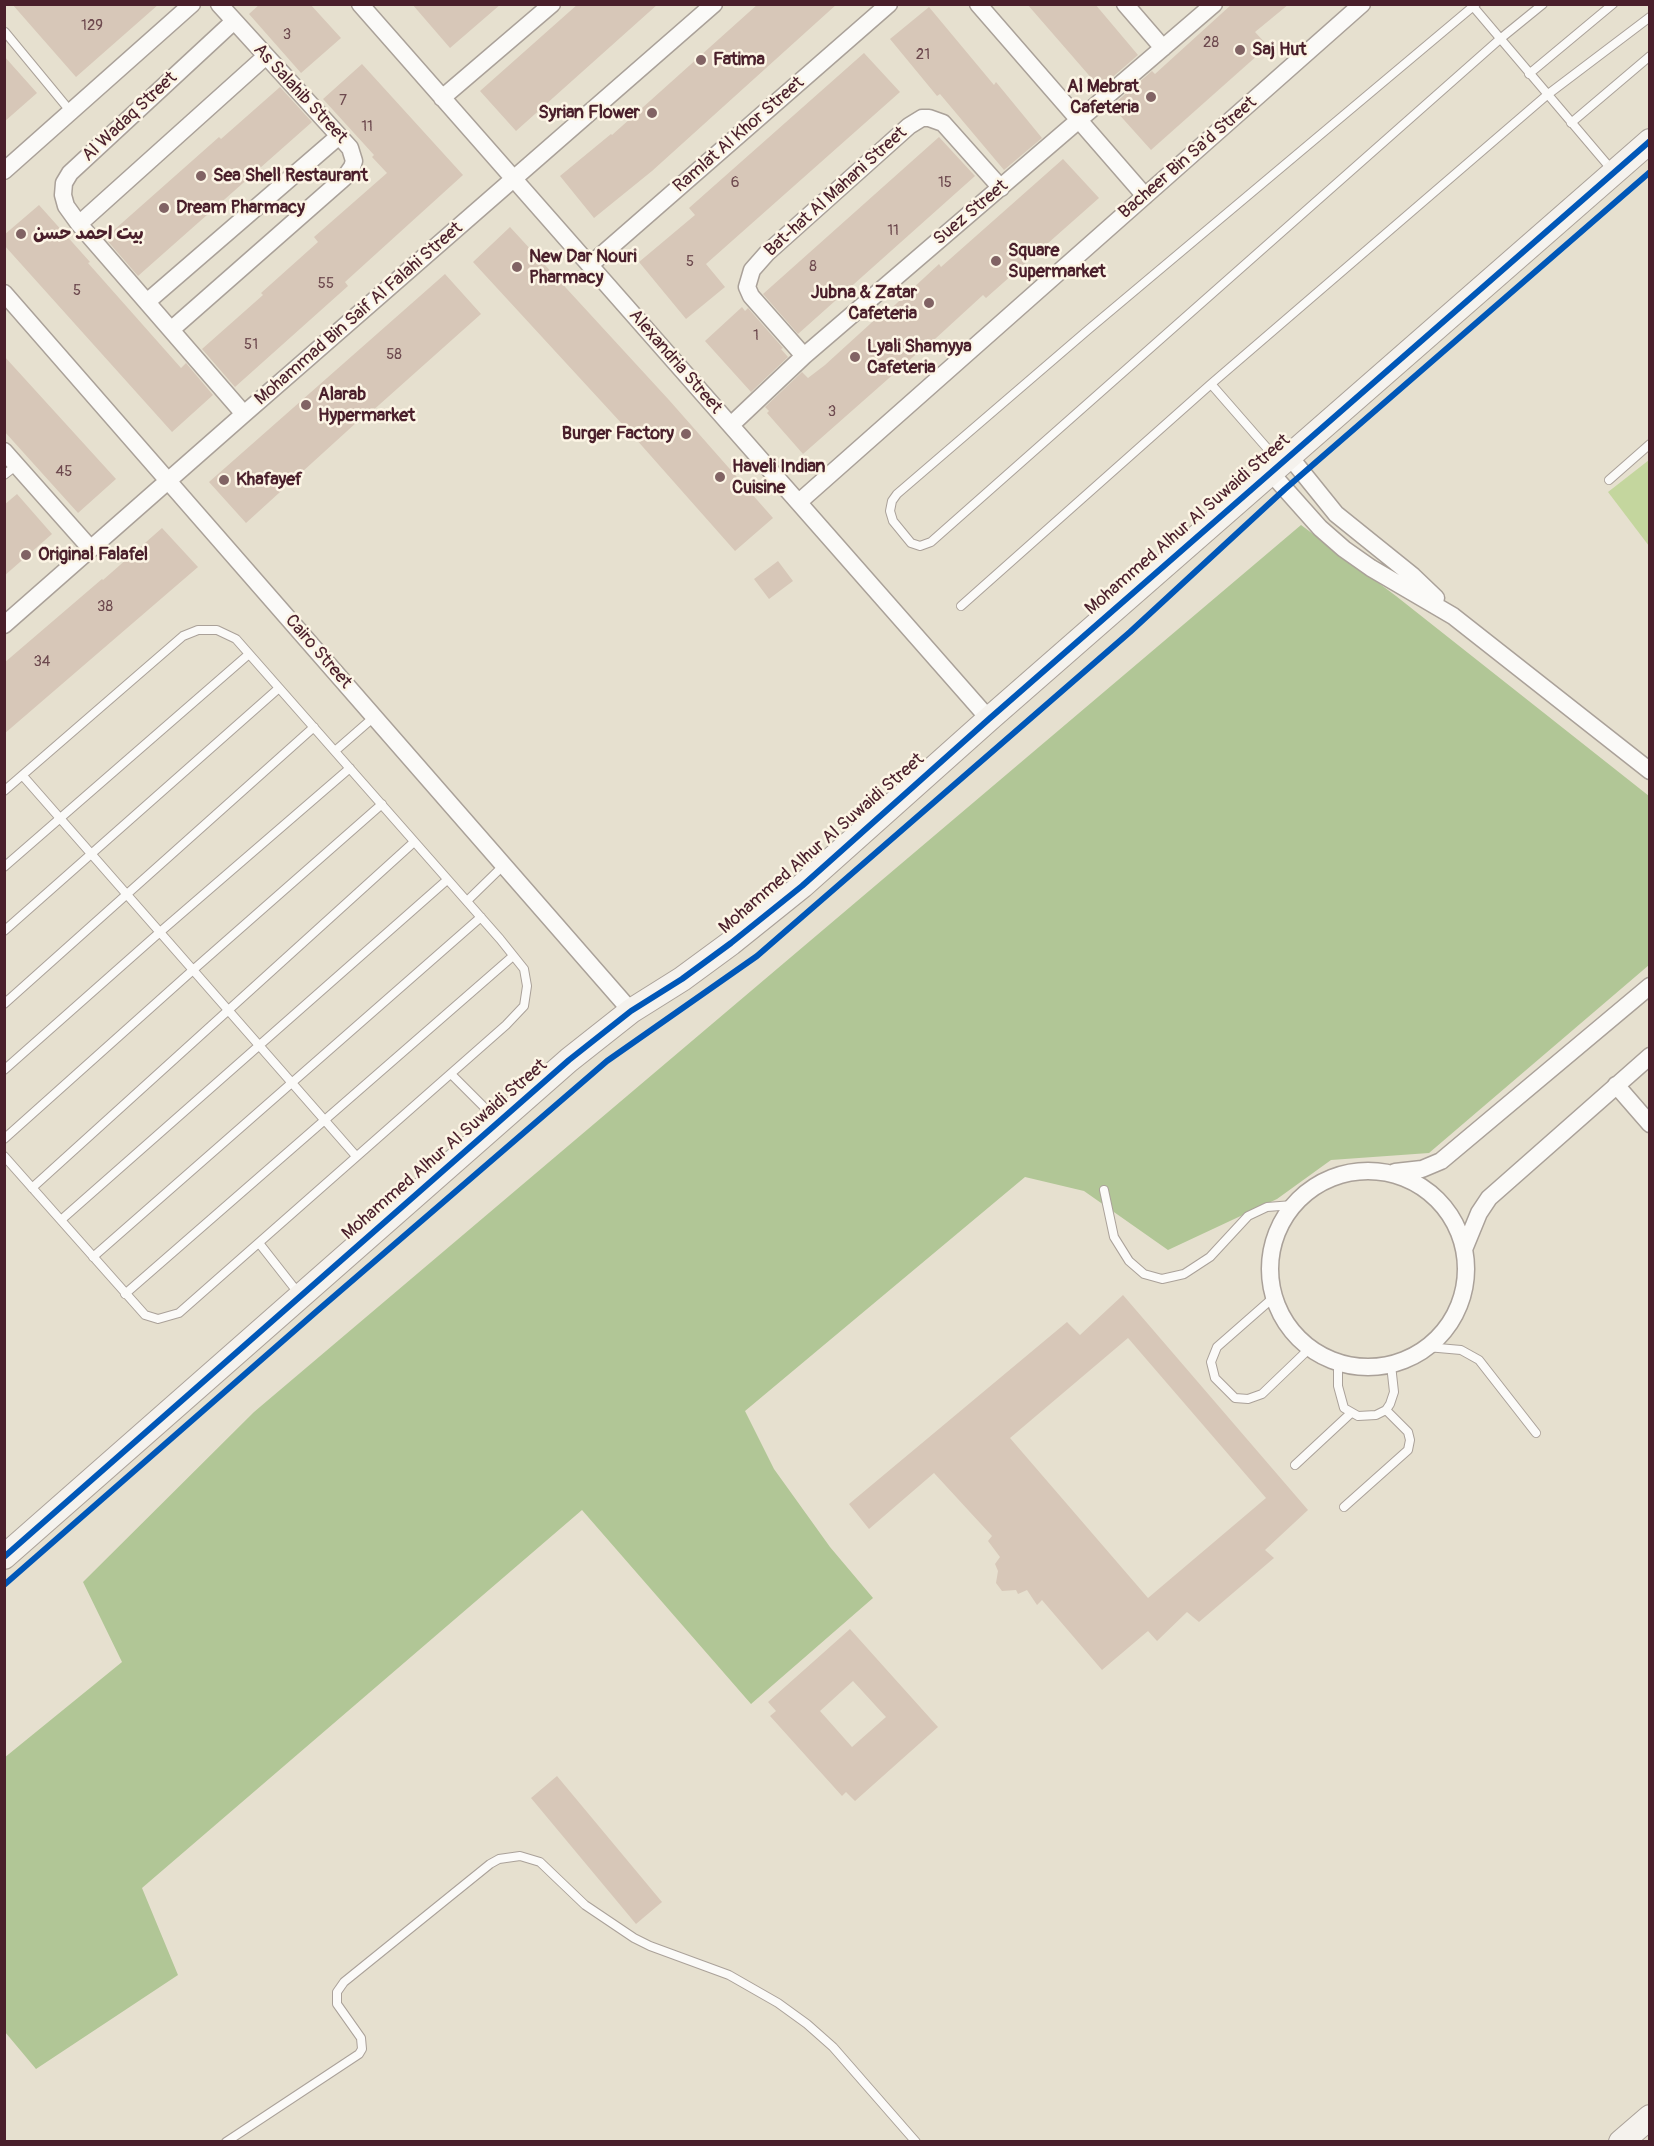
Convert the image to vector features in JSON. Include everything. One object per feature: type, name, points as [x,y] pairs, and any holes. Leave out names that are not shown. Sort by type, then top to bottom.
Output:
[{"type":"street","points":[[4,171],[192,4]]},
{"type":"street","name":"As Salahib Street","points":[[172,329],[349,172],[354,161],[350,148],[219,4]]},
{"type":"street","name":"Alexandria Street","points":[[360,4],[989,719]]},
{"type":"street","points":[[442,98],[552,4]]},
{"type":"street","name":"Mohammad Bin Saif Al Falahi Street","points":[[4,625],[714,4]]},
{"type":"street","name":"Ramlat Al Khor Street","points":[[590,265],[889,4]]},
{"type":"street","points":[[978,4],[1145,196]]},
{"type":"street","points":[[1125,4],[1163,48]]},
{"type":"street","name":"Suez Street","points":[[731,425],[804,356],[1214,4]]},
{"type":"street","name":"Bacheer Bin Sa'd Street","points":[[799,502],[1362,4]]},
{"type":"street","name":"Al Wadaq Street","points":[[233,22],[69,173],[64,183],[63,195],[66,206],[76,220],[244,414]]},
{"type":"street","points":[[76,220],[266,56]]},
{"type":"street","name":"Bat-hat Al Mahani Street","points":[[804,356],[751,296],[747,286],[752,270],[767,253],[909,126],[922,118],[937,119],[943,123],[1000,188]]},
{"type":"street","points":[[148,301],[342,140]]},
{"type":"street","name":"Mohammed Alhur Al Suwaidi Street","points":[[4,1557],[569,1060],[631,1011],[682,978],[767,915],[881,817],[989,719],[1650,141]]},
{"type":"street","name":"Cairo Street","points":[[4,293],[631,1011]]},
{"type":"street","points":[[4,451],[10,470],[91,549]]},
{"type":"street","points":[[1280,465],[1413,576],[1453,616],[1650,771]]},
{"type":"street","points":[[1280,465],[1320,528],[1357,559],[1453,616]]},
{"type":"street","points":[[1320,528],[1336,514]]},
{"type":"street","points":[[1390,1172],[1416,1182],[1438,1199],[1455,1221],[1465,1247],[1467,1275],[1463,1297],[1445,1331],[1421,1353],[1391,1365],[1358,1367],[1327,1359],[1310,1348],[1300,1341],[1280,1316],[1270,1286],[1270,1253],[1280,1222],[1299,1197],[1326,1179],[1357,1170],[1390,1172],[1422,1169],[1441,1161],[1650,986]]},
{"type":"street","points":[[1465,1247],[1479,1213],[1489,1198],[1650,1056]]},
{"type":"street","points":[[1616,1085],[1650,1124]]},
{"type":"street","points":[[1622,2142],[1650,2117]]},
{"type":"lane","points":[[1543,4],[1500,39],[931,542],[920,546],[911,543],[893,521],[890,511],[892,501],[897,494],[1473,5],[1500,39],[1529,74],[1614,173]]},
{"type":"lane","points":[[1529,74],[1613,4]]},
{"type":"lane","points":[[961,606],[1211,384],[1547,95],[1650,17]]},
{"type":"lane","points":[[5,32],[71,112]]},
{"type":"lane","points":[[1571,123],[1650,56]]},
{"type":"lane","points":[[1211,384],[1280,465]]},
{"type":"lane","points":[[1609,480],[1650,444]]},
{"type":"lane","points":[[4,791],[183,636],[198,630],[218,630],[236,639],[481,917],[524,969],[527,986],[524,1006],[506,1025],[179,1313],[158,1319],[144,1316],[4,1156]]},
{"type":"lane","points":[[4,867],[249,654]]},
{"type":"lane","points":[[4,931],[279,688]]},
{"type":"lane","points":[[335,751],[374,717]]},
{"type":"lane","points":[[4,1004],[314,727]]},
{"type":"lane","points":[[4,1070],[350,768]]},
{"type":"lane","points":[[23,776],[356,1156]]},
{"type":"lane","points":[[4,1139],[382,804]]},
{"type":"lane","points":[[32,1188],[414,842]]},
{"type":"lane","points":[[467,901],[504,865]]},
{"type":"lane","points":[[61,1220],[447,880]]},
{"type":"lane","points":[[93,1257],[481,917]]},
{"type":"lane","points":[[125,1294],[513,956]]},
{"type":"lane","points":[[451,1074],[498,1121]]},
{"type":"lane","points":[[1104,1190],[1114,1237],[1129,1261],[1144,1274],[1161,1279],[1184,1274],[1210,1257],[1248,1215],[1267,1207],[1293,1205]]},
{"type":"lane","points":[[259,1243],[302,1296]]},
{"type":"lane","points":[[1274,1298],[1216,1347],[1211,1362],[1215,1378],[1235,1398],[1248,1399],[1262,1394],[1310,1348]]},
{"type":"lane","points":[[1427,1347],[1461,1350],[1479,1360],[1536,1433]]},
{"type":"lane","points":[[1338,1362],[1338,1386],[1344,1408],[1358,1416],[1376,1415],[1386,1410],[1394,1392],[1391,1365]]},
{"type":"lane","points":[[1344,1507],[1408,1450],[1410,1440],[1408,1432],[1386,1410]]},
{"type":"lane","points":[[1295,1464],[1351,1413]]},
{"type":"lane","points":[[226,2142],[359,2054],[362,2049],[361,2038],[337,2004],[337,1992],[344,1982],[490,1864],[499,1859],[520,1856],[540,1862],[585,1905],[634,1938],[729,1975],[778,2003],[833,2047],[916,2142]]},
{"type":"green space","points":[[1649,460],[1649,546],[1608,492]]},
{"type":"green space","points":[[1301,525],[1396,596],[1649,796],[1649,965],[1429,1153],[1331,1160],[1277,1199],[1168,1250],[1084,1191],[1025,1177],[745,1411],[774,1469],[830,1547],[873,1598],[751,1704],[582,1510],[142,1888],[178,1975],[36,2069],[5,2032],[4,1758],[122,1662],[83,1582],[254,1412]]},
{"type":"building","points":[[12,4],[159,4],[76,77]]},
{"type":"building","points":[[260,4],[310,4],[341,38],[301,73],[249,14]]},
{"type":"building","points":[[412,4],[501,4],[450,48]]},
{"type":"building","points":[[578,4],[658,4],[516,131],[480,91]]},
{"type":"building","points":[[758,4],[837,4],[652,171],[594,218],[560,176],[612,135]]},
{"type":"building","points":[[1027,4],[1095,4],[1138,55],[1100,88]]},
{"type":"building","points":[[1232,4],[1289,4],[1255,32],[1268,46],[1151,150],[1116,111],[1119,108],[1115,103],[1152,71],[1155,74]]},
{"type":"building","points":[[929,7],[1042,138],[1004,170],[940,94],[937,96],[890,39]]},
{"type":"building","points":[[864,53],[900,92],[706,264],[725,287],[686,319],[639,262],[695,215],[689,208]]},
{"type":"building","points":[[4,56],[37,93],[4,122]]},
{"type":"building","points":[[362,64],[463,175],[345,282],[348,286],[235,387],[202,349],[318,242],[314,237],[387,173],[372,157],[374,155],[323,99]]},
{"type":"building","points":[[280,87],[312,122],[138,276],[105,238],[219,137],[221,139]]},
{"type":"building","points":[[939,137],[975,176],[798,334],[763,294]]},
{"type":"building","points":[[1063,159],[1099,198],[986,298],[983,295],[803,454],[767,413],[769,411],[765,407],[802,372],[808,378],[825,365],[881,314],[883,316],[939,264],[941,267]]},
{"type":"building","points":[[39,205],[181,368],[186,363],[213,395],[172,432],[4,245],[4,235]]},
{"type":"building","points":[[510,227],[669,400],[773,518],[735,551],[635,438],[473,262]]},
{"type":"building","points":[[445,274],[481,314],[370,413],[368,412],[246,523],[209,482]]},
{"type":"building","points":[[742,307],[745,311],[748,308],[783,348],[781,349],[788,357],[751,392],[705,341]]},
{"type":"building","points":[[4,356],[116,479],[78,513],[4,431]]},
{"type":"building","points":[[17,494],[52,534],[4,576],[4,505]]},
{"type":"building","points":[[162,528],[198,567],[4,734],[4,663]]},
{"type":"building","points":[[778,561],[793,581],[769,599],[754,579]]},
{"type":"building","points":[[1123,1295],[1308,1510],[1265,1550],[1274,1558],[1199,1622],[1187,1612],[1157,1641],[1148,1631],[1102,1670],[1042,1600],[1037,1605],[1027,1590],[1018,1594],[1016,1590],[1002,1591],[996,1583],[998,1571],[995,1564],[1000,1557],[988,1541],[992,1536],[934,1473],[869,1529],[849,1504],[1067,1322],[1080,1335]],"holes":[[[1128,1338],[1266,1498],[1148,1598],[1010,1438]]]},
{"type":"building","points":[[850,1629],[938,1727],[855,1801],[846,1792],[842,1796],[770,1716],[776,1711],[768,1702]],"holes":[[[853,1681],[886,1717],[852,1747],[820,1711]]]},
{"type":"building","points":[[557,1776],[662,1902],[636,1924],[531,1798]]},
{"type":"cycle path","points":[[4,1557],[569,1060],[631,1011],[682,979],[731,943],[802,886],[989,719],[1650,141]]},
{"type":"cycle path","points":[[4,1585],[607,1061],[757,956],[1130,632],[1285,489],[1650,172]]},
{"type":"place","name":"Saj Hut","points":[[1240,50]]},
{"type":"place","name":"Fatima","points":[[701,60]]},
{"type":"place","name":"Al Mebrat Cafeteria","points":[[1151,97]]},
{"type":"place","name":"Syrian Flower","points":[[652,113]]},
{"type":"place","name":"Sea Shell Restaurant","points":[[201,176]]},
{"type":"place","name":"Dream Pharmacy","points":[[164,208]]},
{"type":"place","name":"بيت احمد حسن","points":[[21,234]]},
{"type":"place","name":"Square Supermarket","points":[[996,261]]},
{"type":"place","name":"New Dar Nouri Pharmacy","points":[[517,267]]},
{"type":"place","name":"Jubna & Zatar Cafeteria","points":[[929,303]]},
{"type":"place","name":"Lyali Shamyya Cafeteria","points":[[855,357]]},
{"type":"place","name":"Alarab Hypermarket","points":[[306,405]]},
{"type":"place","name":"Burger Factory","points":[[686,434]]},
{"type":"place","name":"Haveli Indian Cuisine","points":[[720,477]]},
{"type":"place","name":"Khafayef","points":[[224,480]]},
{"type":"place","name":"Original Falafel","points":[[26,555]]}]
